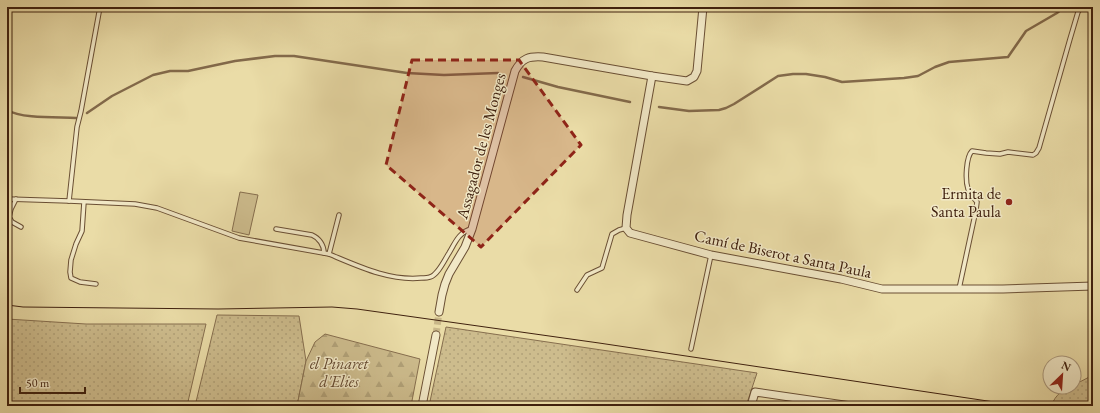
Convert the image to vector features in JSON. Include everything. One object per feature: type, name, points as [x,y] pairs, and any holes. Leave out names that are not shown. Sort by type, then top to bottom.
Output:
[{"type":"street","name":"Assagador de les Monges","points":[[439,312],[445,284],[449,274],[466,247],[472,229],[515,71],[520,63],[527,58],[543,57],[687,81],[694,77],[697,71],[703,7]]},
{"type":"street","points":[[626,228],[627,215],[652,76]]},
{"type":"street","name":"Camí de Biserot a Santa Paula","points":[[626,228],[630,233],[711,255],[841,279],[882,289],[1093,286]]},
{"type":"street","points":[[422,406],[436,335]]},
{"type":"street","points":[[751,406],[755,392],[849,406]]},
{"type":"lane","points":[[69,201],[78,127],[100,7]]},
{"type":"lane","points":[[959,289],[977,202],[968,190],[966,178],[969,155],[972,151],[986,154],[1000,154],[1008,152],[1033,155],[1036,153],[1039,148],[1078,12],[1081,7]]},
{"type":"lane","points":[[7,199],[135,204],[157,208],[239,238],[329,254],[377,273],[412,279],[435,275],[459,235],[466,230],[472,229]]},
{"type":"lane","points":[[16,199],[9,217],[12,222],[21,227]]},
{"type":"lane","points":[[84,202],[82,231],[71,260],[70,272],[71,278],[80,282],[96,284]]},
{"type":"lane","points":[[329,254],[339,214]]},
{"type":"lane","points":[[577,290],[587,275],[602,268],[612,234],[626,228]]},
{"type":"lane","points":[[276,229],[318,237],[324,249],[324,253]]},
{"type":"lane","points":[[691,349],[711,255]]},
{"type":"highlighted area","points":[[412,60],[519,60],[581,145],[481,247],[386,165]]},
{"type":"green space","points":[[240,192],[258,195],[249,235],[232,231]]},
{"type":"green space","points":[[217,315],[299,316],[306,361],[297,406],[195,406]]},
{"type":"green space","points":[[7,319],[86,324],[206,324],[187,406],[7,406]]},
{"type":"green space","points":[[446,327],[757,373],[746,406],[429,406]]},
{"type":"green space","name":"el Pinaret d'Elies","points":[[325,334],[420,359],[411,406],[297,406],[306,361],[315,342]]},
{"type":"green space","points":[[1093,375],[1093,406],[1052,405],[1058,395],[1082,395],[1082,381]]},
{"type":"waterway","points":[[659,107],[689,111],[719,110],[734,104],[778,76],[806,74],[842,82],[904,78],[918,76],[935,67],[949,62],[1008,57],[1026,31],[1057,13],[1064,7]]},
{"type":"waterway","points":[[87,113],[112,96],[153,75],[170,71],[188,71],[235,61],[275,56],[294,56],[407,73],[444,75],[498,73]]},
{"type":"waterway","points":[[523,77],[558,87],[630,102]]},
{"type":"waterway","points":[[7,110],[22,115],[76,118]]},
{"type":"tunnel","points":[[436,335],[439,312]]},
{"type":"tram line","points":[[7,305],[23,307],[218,309],[332,307],[357,309],[599,343],[1021,406]]},
{"type":"place","name":"Ermita de Santa Paula","points":[[1009,202]]}]
